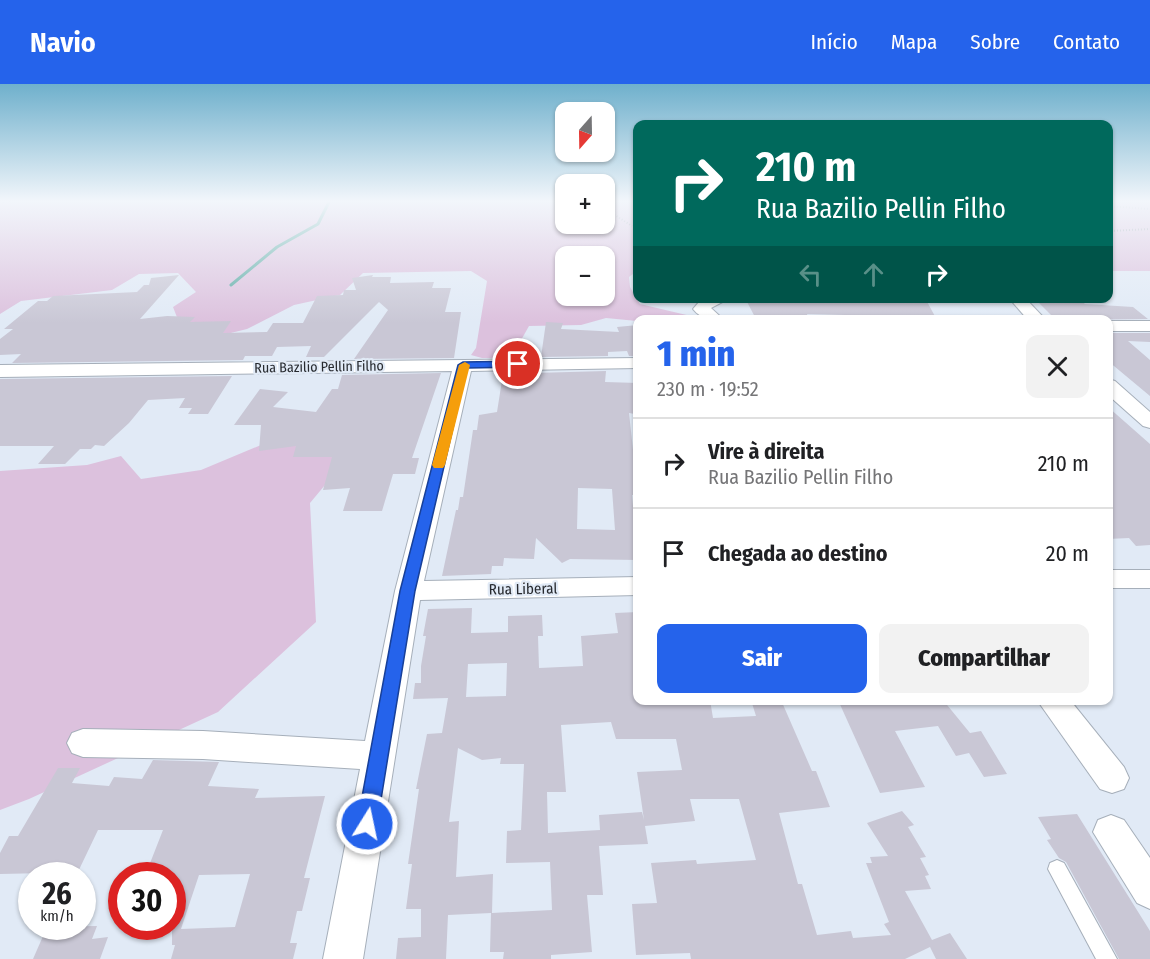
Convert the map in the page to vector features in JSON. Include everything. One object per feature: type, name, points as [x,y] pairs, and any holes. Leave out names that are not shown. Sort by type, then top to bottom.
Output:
[{"type":"street","points":[[709,315],[701,309],[710,303]]},
{"type":"street","points":[[1021,303],[1033,315]]},
{"type":"street","points":[[1113,326],[1150,326]]},
{"type":"street","name":"Rua Bazilio Pellin Filho","points":[[0,371],[633,363]]},
{"type":"street","points":[[343,959],[408,591],[463,365]]},
{"type":"street","points":[[1113,389],[1150,422]]},
{"type":"street","points":[[1113,579],[1150,579]]},
{"type":"street","name":"Rua Liberal","points":[[408,591],[633,586]]},
{"type":"street","points":[[1056,705],[1112,778]]},
{"type":"street","points":[[83,743],[203,745],[379,756]]},
{"type":"street","points":[[1111,832],[1150,890]]},
{"type":"lane","points":[[1057,869],[1107,959]]},
{"type":"shaded area","points":[[0,241],[633,241],[633,274],[629,277],[633,303],[687,315],[633,315],[633,321],[606,318],[581,325],[529,326],[511,358],[482,358],[471,355],[476,348],[487,281],[471,271],[363,273],[340,295],[294,305],[247,329],[198,341],[182,330],[173,307],[196,292],[178,273],[139,274],[112,290],[21,301],[0,314]]},
{"type":"shaded area","points":[[1113,241],[1150,241],[1150,271],[1113,271]]},
{"type":"shaded area","points":[[329,439],[340,467],[310,503],[316,622],[218,712],[29,799],[0,810],[0,471],[87,465],[121,456],[141,479],[201,470],[261,445]]},
{"type":"building","points":[[179,275],[140,319],[167,316],[195,317],[190,322],[231,321],[223,333],[267,332],[273,323],[303,323],[317,296],[343,295],[344,290],[356,290],[352,278],[373,275],[372,277],[391,277],[390,283],[434,282],[432,288],[451,288],[445,312],[461,312],[454,358],[354,359],[388,310],[379,302],[324,357],[306,357],[311,346],[277,347],[272,356],[245,356],[243,360],[12,363],[21,354],[0,355],[0,339],[13,329],[4,329],[38,301],[47,301],[53,296],[137,292],[144,285],[149,285],[151,278]]},
{"type":"building","points":[[748,303],[928,303],[934,315],[807,314],[754,315]]},
{"type":"building","points":[[1039,303],[1084,303],[1133,307],[1148,319],[1113,319],[1113,315],[1051,315]]},
{"type":"building","points":[[546,322],[563,323],[561,329],[619,332],[617,327],[633,325],[633,356],[629,356],[627,351],[608,352],[608,356],[541,357]]},
{"type":"building","points":[[1113,333],[1150,333],[1150,342],[1128,341],[1150,360],[1150,396],[1113,365]]},
{"type":"building","points":[[606,371],[605,382],[633,383],[633,414],[629,413],[633,450],[633,560],[570,559],[562,563],[536,538],[534,559],[504,558],[503,566],[492,566],[491,574],[442,576],[456,510],[458,510],[460,497],[463,497],[473,430],[477,430],[479,415],[497,412],[503,374]],"holes":[[[578,488],[612,489],[615,530],[577,529]]]},
{"type":"building","points":[[441,373],[412,458],[419,458],[415,474],[393,474],[382,511],[343,511],[350,488],[323,490],[332,457],[293,457],[296,446],[259,451],[261,425],[234,425],[260,389],[288,392],[273,407],[316,412],[332,389],[338,389],[342,375]]},
{"type":"building","points":[[232,376],[208,414],[188,414],[192,408],[179,408],[185,398],[148,400],[129,423],[104,446],[95,445],[91,449],[80,449],[65,464],[38,464],[54,446],[0,446],[0,379]]},
{"type":"building","points":[[1113,411],[1150,444],[1150,545],[1136,546],[1129,538],[1113,539]]},
{"type":"building","points":[[472,608],[471,633],[508,632],[508,616],[542,615],[543,636],[538,636],[539,668],[583,666],[581,636],[618,633],[615,613],[633,612],[633,705],[711,705],[713,718],[756,716],[753,705],[783,705],[812,771],[816,771],[830,807],[779,813],[798,884],[802,884],[817,935],[851,931],[853,938],[891,935],[884,924],[889,922],[866,863],[872,863],[870,857],[888,856],[867,823],[902,811],[914,825],[908,827],[926,857],[920,858],[929,875],[925,876],[931,889],[905,891],[932,940],[950,933],[967,959],[936,959],[930,947],[905,959],[691,959],[690,953],[636,955],[632,904],[657,903],[651,863],[696,860],[697,864],[756,860],[739,799],[690,799],[695,821],[645,826],[648,844],[599,846],[603,895],[587,895],[592,952],[551,955],[551,959],[503,959],[504,952],[490,952],[491,913],[448,915],[446,959],[396,959],[398,938],[421,937],[421,909],[406,909],[412,864],[408,864],[419,789],[416,789],[427,734],[442,733],[448,698],[413,699],[415,683],[421,683],[426,636],[423,636],[428,609]],"holes":[[[507,663],[506,696],[466,697],[468,664]],[[611,722],[616,739],[676,739],[682,770],[637,772],[644,820],[642,812],[599,815],[600,830],[548,833],[547,792],[566,792],[561,725]],[[458,748],[482,760],[501,758],[500,764],[524,764],[521,830],[507,831],[506,863],[550,862],[552,910],[492,913],[493,874],[456,877],[459,821],[449,822]]]},
{"type":"building","points":[[840,705],[947,705],[970,733],[981,731],[1007,774],[984,777],[969,753],[956,756],[938,726],[895,731],[925,787],[880,793]]},
{"type":"building","points":[[153,760],[219,762],[208,786],[259,789],[255,798],[325,796],[304,878],[310,878],[302,911],[297,911],[290,943],[297,943],[293,959],[171,959],[175,945],[172,945],[172,940],[186,940],[186,929],[235,927],[250,874],[199,875],[186,914],[186,862],[150,862],[163,830],[98,830],[83,862],[18,862],[18,874],[0,874],[0,853],[9,836],[18,836],[58,768],[80,768],[72,783],[109,786],[114,777],[142,779]]},
{"type":"building","points":[[1077,814],[1150,931],[1150,959],[1119,959],[1066,862],[1059,858],[1047,840],[1051,839],[1038,817]]},
{"type":"building","points":[[108,937],[100,959],[33,959],[41,940],[96,940]]},
{"type":"waterway","points":[[231,285],[277,247],[288,241]]},
{"type":"slow traffic","points":[[439,465],[463,365],[465,365]]},
{"type":"route","points":[[367,824],[408,591],[463,365],[518,364]]}]
